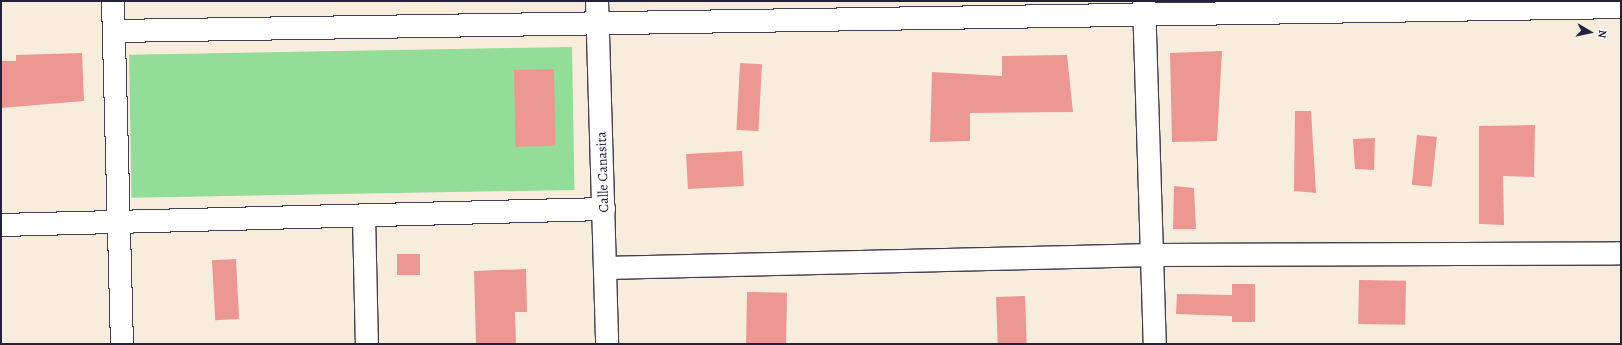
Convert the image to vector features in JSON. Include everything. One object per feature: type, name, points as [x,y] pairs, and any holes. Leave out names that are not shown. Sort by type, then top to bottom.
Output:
[{"type":"street","points":[[113,1],[122,344]]},
{"type":"street","name":"Calle Canasita","points":[[597,1],[607,344]]},
{"type":"street","points":[[114,31],[597,24],[1144,8],[1621,7]]},
{"type":"street","points":[[1144,8],[1155,344]]},
{"type":"street","points":[[1,225],[604,209]]},
{"type":"street","points":[[364,216],[367,344]]},
{"type":"street","points":[[605,268],[1153,255],[1621,253]]},
{"type":"green space","points":[[572,47],[574,190],[132,198],[129,55]]},
{"type":"building","points":[[1222,51],[1217,141],[1172,142],[1170,53]]},
{"type":"building","points":[[82,53],[84,101],[1,108],[1,61],[16,61],[16,55]]},
{"type":"building","points":[[1067,55],[1073,112],[970,113],[970,141],[930,142],[932,72],[1002,76],[1002,56]]},
{"type":"building","points":[[740,63],[762,64],[758,131],[736,130]]},
{"type":"building","points":[[554,69],[555,146],[515,147],[514,70]]},
{"type":"building","points":[[1295,111],[1311,111],[1316,193],[1294,191]]},
{"type":"building","points":[[1535,125],[1534,177],[1503,176],[1504,225],[1479,224],[1479,126]]},
{"type":"building","points":[[1417,135],[1437,137],[1432,187],[1412,185]]},
{"type":"building","points":[[1375,138],[1374,170],[1355,169],[1353,139]]},
{"type":"building","points":[[742,151],[744,186],[688,189],[686,154]]},
{"type":"building","points":[[1174,186],[1194,188],[1196,229],[1173,229]]},
{"type":"building","points":[[397,254],[420,254],[420,275],[397,275]]},
{"type":"building","points":[[236,259],[239,319],[215,320],[212,260]]},
{"type":"building","points":[[526,269],[527,312],[515,312],[516,344],[476,344],[474,271]]},
{"type":"building","points":[[1359,280],[1406,281],[1405,325],[1358,324]]},
{"type":"building","points":[[1232,284],[1255,284],[1255,322],[1232,322],[1232,316],[1176,314],[1177,294],[1232,295]]},
{"type":"building","points":[[747,292],[787,293],[786,344],[746,344]]},
{"type":"building","points":[[1025,296],[1027,344],[998,344],[996,297]]}]
